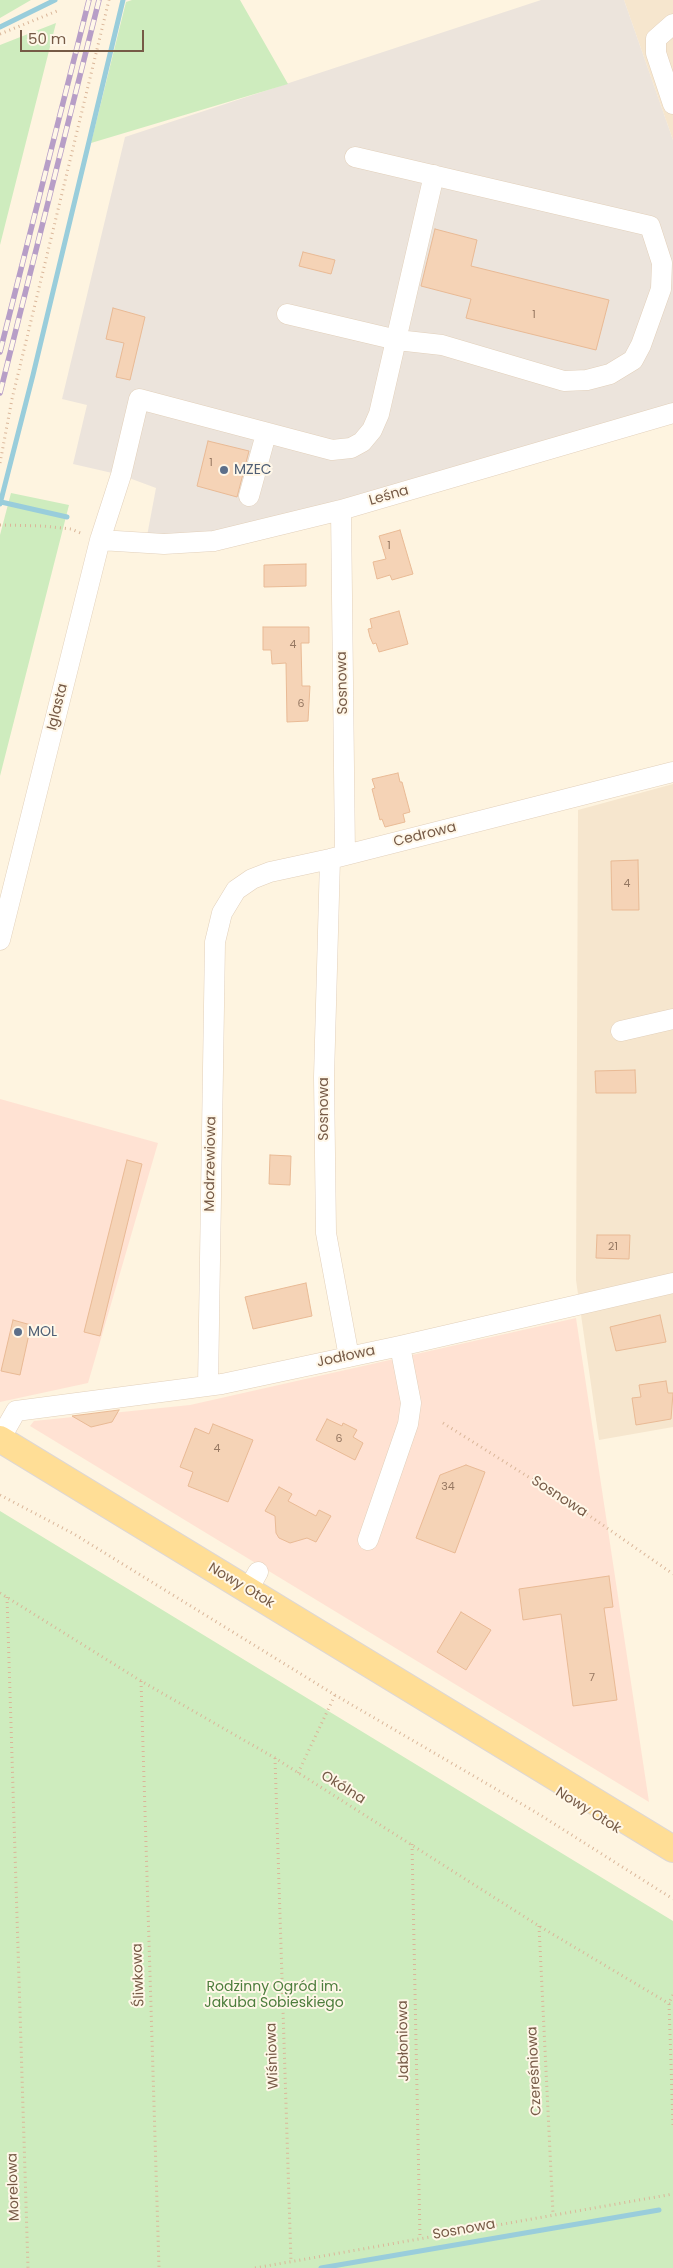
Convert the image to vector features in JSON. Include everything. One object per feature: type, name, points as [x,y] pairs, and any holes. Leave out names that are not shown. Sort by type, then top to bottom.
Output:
[{"type":"main road","name":"Nowy Otok","points":[[0,1439],[253,1581],[483,1733],[673,1849]]},
{"type":"main road","name":"Nowy Otok","points":[[483,1733],[551,1788],[673,1864]]},
{"type":"street","points":[[673,24],[656,39],[656,53],[673,104]]},
{"type":"street","points":[[287,314],[397,340],[442,344],[564,380],[587,380],[610,374],[633,360],[641,345],[660,288],[662,263],[650,226],[355,157]]},
{"type":"street","points":[[250,496],[266,434],[332,450],[350,448],[362,442],[372,430],[380,414],[434,175]]},
{"type":"street","name":"Iglasta","points":[[0,940],[100,540],[121,475],[139,399],[266,434]]},
{"type":"street","name":"Leśna","points":[[100,540],[164,544],[214,542],[341,510],[673,413]]},
{"type":"street","name":"Sosnowa","points":[[341,510],[338,857],[324,1087],[326,1233],[349,1357]]},
{"type":"street","name":"Cedrowa","points":[[215,942],[222,913],[236,890],[252,879],[270,872],[338,857],[673,772]]},
{"type":"street","name":"Modrzewiowa","points":[[208,1386],[215,942]]},
{"type":"street","points":[[621,1031],[673,1019]]},
{"type":"street","name":"Jodłowa","points":[[0,1439],[16,1411],[208,1386],[400,1346],[673,1283]]},
{"type":"street","points":[[368,1540],[408,1424],[411,1403],[400,1346]]},
{"type":"path","points":[[0,463],[12,399],[109,0]]},
{"type":"path","points":[[0,34],[57,11]]},
{"type":"path","points":[[0,525],[71,529],[100,540]]},
{"type":"path","name":"Sosnowa","points":[[443,1423],[584,1512],[673,1574]]},
{"type":"path","points":[[0,1495],[74,1534],[335,1695],[537,1812],[673,1899]]},
{"type":"path","name":"Okólna","points":[[0,1592],[141,1681],[275,1758],[539,1926],[673,2006]]},
{"type":"path","name":"Morelowa","points":[[7,1596],[28,2268]]},
{"type":"path","name":"Śliwkowa","points":[[141,1681],[158,2268]]},
{"type":"path","points":[[298,1773],[335,1695]]},
{"type":"path","name":"Wiśniowa","points":[[275,1758],[291,2262]]},
{"type":"path","name":"Jabłoniowa","points":[[412,1844],[420,2238]]},
{"type":"path","name":"Czereśniowa","points":[[539,1926],[553,2214]]},
{"type":"path","points":[[673,1995],[668,2003],[673,2125]]},
{"type":"path","name":"Sosnowa","points":[[256,2268],[673,2194]]},
{"type":"shaded area","points":[[541,0],[624,0],[673,140],[673,404],[221,535],[147,536],[156,488],[121,475],[73,464],[87,405],[62,399],[125,137]]},
{"type":"shaded area","points":[[624,0],[673,0],[673,140]]},
{"type":"shaded area","points":[[673,784],[673,1427],[599,1440],[576,1280],[578,810]]},
{"type":"shaded area","points":[[0,1099],[158,1143],[88,1383],[0,1402]]},
{"type":"shaded area","points":[[576,1318],[649,1802],[30,1426],[34,1421],[190,1405]]},
{"type":"green space","points":[[0,0],[31,0],[0,18]]},
{"type":"green space","points":[[132,0],[240,0],[288,84],[91,143],[126,2]]},
{"type":"green space","points":[[56,23],[0,245],[0,45]]},
{"type":"green space","points":[[11,493],[69,505],[0,776],[0,535]]},
{"type":"green space","name":"Rodzinny Ogród im. Jakuba Sobieskiego","points":[[0,1511],[673,1921],[673,2268],[0,2268]]},
{"type":"building","points":[[435,229],[477,240],[471,266],[609,300],[596,350],[466,318],[471,299],[421,286]]},
{"type":"building","points":[[303,252],[335,260],[331,274],[299,266]]},
{"type":"building","points":[[113,308],[145,317],[130,380],[116,377],[124,343],[106,339]]},
{"type":"building","points":[[208,441],[249,451],[237,497],[197,486]]},
{"type":"building","points":[[400,530],[413,574],[392,580],[390,575],[377,579],[373,562],[386,559],[379,536]]},
{"type":"building","points":[[306,564],[306,586],[264,587],[264,565]]},
{"type":"building","points":[[399,611],[408,644],[379,652],[376,643],[373,644],[370,637],[368,629],[372,628],[370,619]]},
{"type":"building","points":[[263,627],[309,627],[309,643],[301,643],[302,686],[310,686],[308,721],[287,722],[286,663],[272,664],[271,650],[263,650]]},
{"type":"building","points":[[398,773],[410,812],[403,814],[405,822],[385,827],[382,819],[380,820],[372,789],[375,788],[372,779]]},
{"type":"building","points":[[638,860],[639,910],[612,910],[611,861]]},
{"type":"building","points":[[635,1070],[636,1093],[596,1093],[595,1071]]},
{"type":"building","points":[[270,1155],[291,1156],[290,1185],[269,1184]]},
{"type":"building","points":[[127,1160],[142,1164],[100,1336],[84,1332]]},
{"type":"building","points":[[597,1235],[630,1235],[629,1259],[596,1258]]},
{"type":"building","points":[[306,1283],[312,1316],[253,1329],[245,1297]]},
{"type":"building","points":[[660,1315],[666,1342],[616,1351],[610,1327]]},
{"type":"building","points":[[13,1320],[31,1325],[20,1375],[1,1371]]},
{"type":"building","points":[[666,1381],[668,1393],[673,1393],[671,1419],[636,1425],[632,1398],[641,1397],[639,1385]]},
{"type":"building","points":[[119,1410],[112,1422],[91,1427],[72,1416]]},
{"type":"building","points":[[327,1419],[342,1426],[343,1423],[357,1430],[353,1437],[363,1443],[355,1460],[316,1440]]},
{"type":"building","points":[[213,1424],[253,1440],[228,1502],[188,1486],[193,1472],[180,1467],[195,1428],[209,1434]]},
{"type":"building","points":[[466,1465],[485,1472],[455,1553],[416,1538],[440,1475]]},
{"type":"building","points":[[279,1487],[292,1494],[288,1501],[316,1516],[319,1510],[331,1516],[316,1542],[307,1538],[290,1543],[279,1538],[276,1533],[275,1516],[265,1511]]},
{"type":"building","points":[[609,1576],[613,1607],[604,1608],[617,1700],[573,1706],[561,1614],[523,1620],[519,1589]]},
{"type":"building","points":[[461,1612],[491,1630],[466,1670],[437,1652]]},
{"type":"waterway","points":[[0,27],[55,0]]},
{"type":"waterway","points":[[0,504],[123,0]]},
{"type":"waterway","points":[[1,502],[67,517]]},
{"type":"waterway","points":[[321,2268],[659,2210]]},
{"type":"railway","points":[[0,352],[89,0]]},
{"type":"railway","points":[[0,393],[99,0]]},
{"type":"place","name":"MZEC","points":[[224,470]]},
{"type":"place","name":"MOL","points":[[18,1332]]}]
